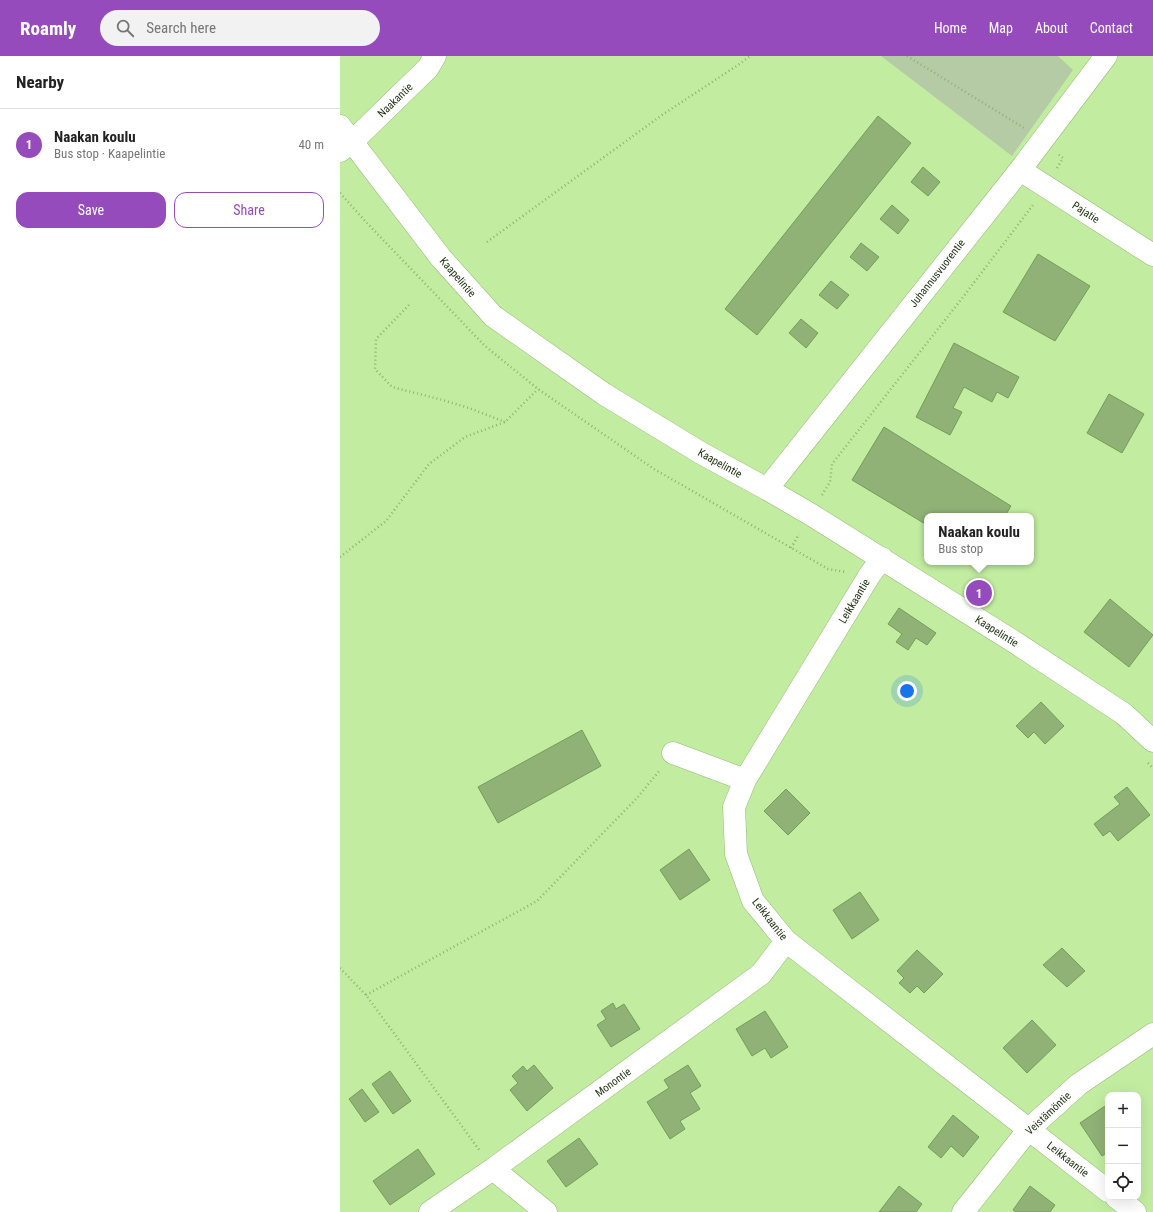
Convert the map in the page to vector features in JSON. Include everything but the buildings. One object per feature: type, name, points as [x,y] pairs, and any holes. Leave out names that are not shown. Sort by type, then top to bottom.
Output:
[{"type":"street","name":"Naakantie","points":[[344,140],[428,68],[435,56]]},
{"type":"street","name":"Juhannusvuorentie","points":[[767,489],[1020,170],[1106,56]]},
{"type":"street","name":"Kaapelintie","points":[[344,140],[441,258],[492,316],[604,394],[701,453],[810,514],[1023,647],[1124,714],[1153,741]]},
{"type":"street","name":"Pajatie","points":[[1020,170],[1153,255]]},
{"type":"street","name":"Leikkaantie","points":[[882,558],[745,780],[734,807],[736,854],[753,901],[786,941],[1105,1189]]},
{"type":"street","points":[[674,753],[745,780]]},
{"type":"street","name":"Monontie","points":[[430,1212],[493,1169],[761,974],[786,941]]},
{"type":"street","name":"Veistämöntie","points":[[963,1212],[1029,1129],[1079,1084],[1153,1034]]},
{"type":"street","points":[[493,1169],[546,1212]]},
{"type":"street","points":[[1120,1200],[1135,1212]]},
{"type":"path","points":[[487,242],[662,115],[750,56]]},
{"type":"path","points":[[791,548],[830,482],[832,464],[1047,187],[1063,158],[1042,140],[907,56]]},
{"type":"path","points":[[408,305],[376,339],[375,369],[392,387],[439,398],[506,422]]},
{"type":"path","points":[[340,557],[386,521],[428,464],[465,437],[506,422],[538,389]]},
{"type":"path","points":[[366,995],[537,901],[637,798],[674,753]]},
{"type":"path","points":[[340,968],[366,995],[493,1169]]},
{"type":"green space","points":[[881,56],[1058,56],[1073,70],[1012,156]]},
{"type":"place","name":"Naakan koulu","points":[[979,593]]}]
